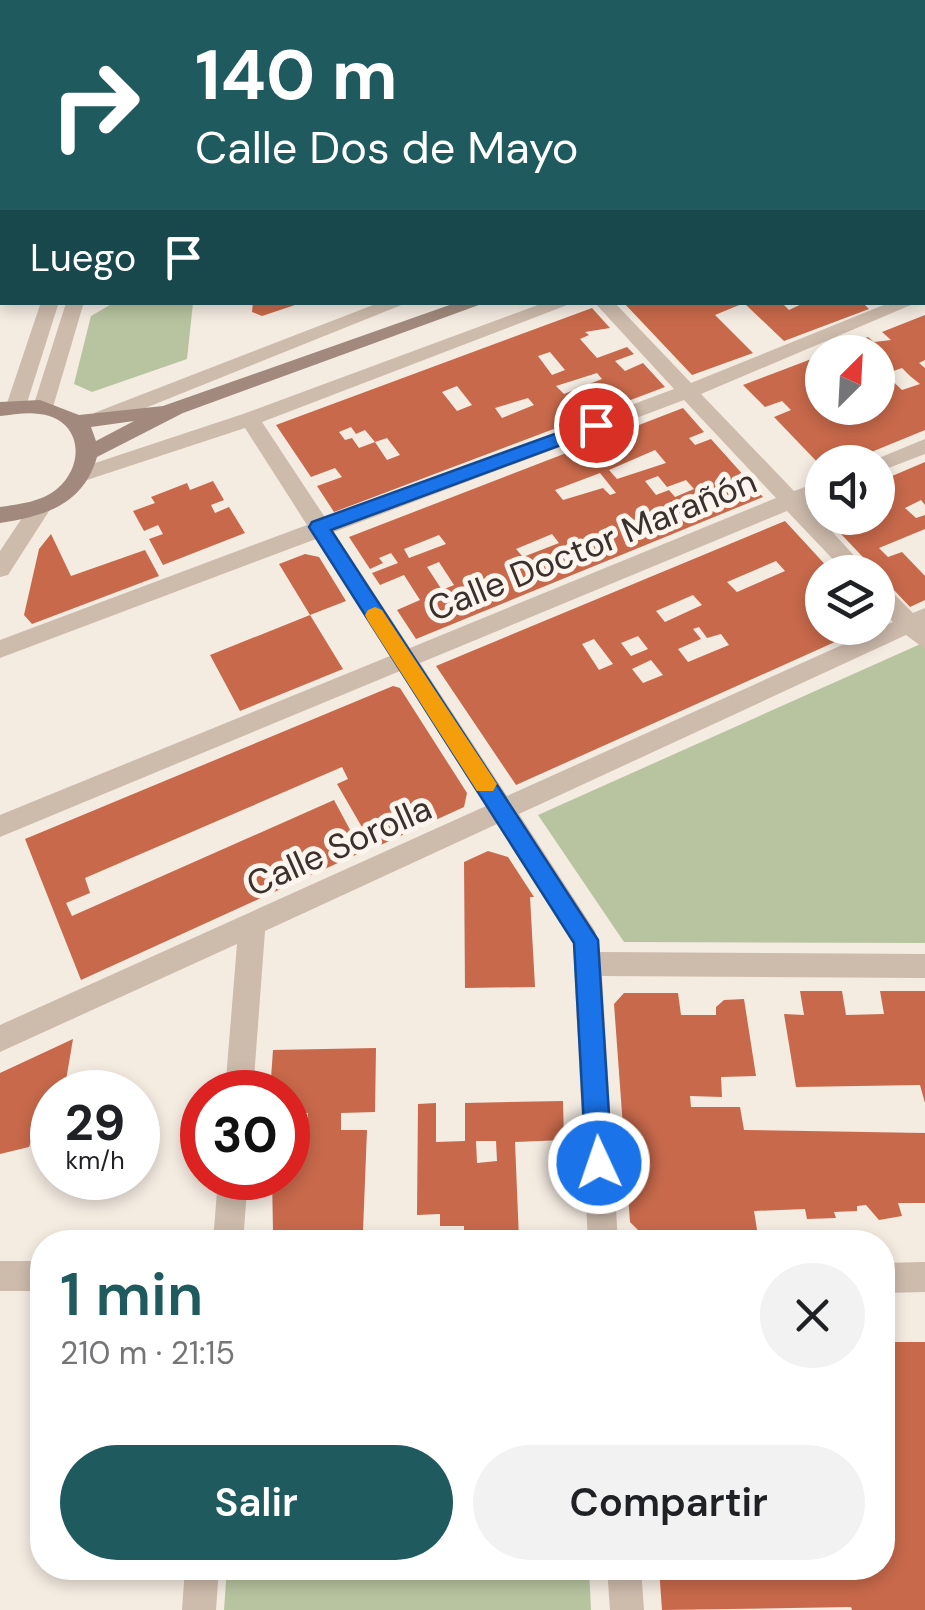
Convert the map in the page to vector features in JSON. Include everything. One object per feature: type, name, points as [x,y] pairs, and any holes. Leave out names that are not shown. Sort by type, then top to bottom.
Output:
[{"type":"main road","points":[[91,452],[176,408],[469,305]]},
{"type":"main road","points":[[0,515],[40,508],[66,494],[84,474],[91,452],[88,435],[77,422],[43,407],[8,408]]},
{"type":"main road","points":[[77,422],[176,408]]},
{"type":"street","points":[[8,408],[43,305]]},
{"type":"street","points":[[43,407],[75,305]]},
{"type":"street","points":[[100,418],[392,305]]},
{"type":"street","points":[[84,474],[250,419],[558,305]]},
{"type":"street","points":[[606,305],[841,555]]},
{"type":"street","points":[[0,649],[688,392],[902,305]]},
{"type":"street","points":[[250,419],[586,940],[602,1230]]},
{"type":"street","points":[[895,459],[925,446]]},
{"type":"street","name":"Calle Doctor Marañón","points":[[0,826],[805,495]]},
{"type":"street","points":[[0,569],[40,508]]},
{"type":"street","points":[[895,606],[920,627]]},
{"type":"street","name":"Calle Sorolla","points":[[0,1039],[920,627]]},
{"type":"street","points":[[241,1070],[252,924]]},
{"type":"street","points":[[588,964],[925,966]]},
{"type":"street","points":[[229,1230],[231,1200]]},
{"type":"street","points":[[0,1276],[30,1276]]},
{"type":"street","points":[[895,1278],[925,1277]]},
{"type":"street","points":[[199,1610],[201,1580]]},
{"type":"street","points":[[625,1580],[627,1610]]},
{"type":"green space","points":[[110,305],[193,305],[187,359],[92,392],[74,384],[91,316]]},
{"type":"green space","points":[[925,642],[925,943],[624,942],[538,815]]},
{"type":"green space","points":[[226,1580],[590,1580],[591,1610],[224,1610]]},
{"type":"building","points":[[253,305],[295,305],[262,316],[252,312]]},
{"type":"building","points":[[626,305],[739,305],[715,315],[753,353],[692,375]]},
{"type":"building","points":[[746,305],[784,305],[789,310],[800,305],[865,305],[869,309],[784,341]]},
{"type":"building","points":[[592,308],[610,328],[585,332],[589,335],[580,339],[597,358],[627,347],[634,354],[615,361],[625,371],[643,363],[665,387],[334,512],[317,486],[342,477],[335,468],[311,477],[276,425]],"holes":[[[550,352],[565,370],[552,375],[538,356]],[[597,373],[602,379],[564,394],[556,386]],[[457,386],[472,405],[457,411],[442,392]],[[528,398],[534,405],[502,418],[495,408]],[[351,427],[356,434],[365,430],[375,442],[359,448],[352,438],[345,440],[339,432]],[[387,438],[400,455],[387,460],[375,442]]]},
{"type":"building","points":[[925,315],[925,360],[919,363],[925,368],[925,430],[888,445],[805,445],[805,449],[774,417],[791,410],[782,401],[765,407],[743,385],[805,361],[805,425],[895,425],[895,383],[902,390],[920,384],[902,368],[895,370],[895,335],[882,332]]},
{"type":"building","points":[[683,408],[704,432],[689,438],[695,445],[711,439],[763,497],[416,639],[397,610],[420,600],[404,575],[380,585],[372,573],[398,563],[391,553],[379,558],[383,563],[370,569],[349,537]],"holes":[[[655,450],[666,463],[617,479],[609,470]],[[600,473],[616,493],[610,495],[603,488],[563,500],[555,490]],[[658,476],[667,487],[686,480],[694,489],[675,497],[669,490],[656,495],[645,481]],[[552,534],[559,543],[523,557],[516,549]],[[439,535],[446,544],[409,558],[404,549]],[[439,562],[454,585],[442,590],[427,567]]]},
{"type":"building","points":[[925,462],[925,505],[921,500],[905,508],[916,518],[925,515],[925,529],[879,548],[886,555],[861,555],[842,535],[895,535],[895,475]]},
{"type":"building","points":[[213,481],[224,500],[211,505],[215,513],[229,507],[245,533],[163,565],[149,539],[163,534],[158,525],[144,531],[133,511],[155,503],[151,497],[187,483],[190,490]]},
{"type":"building","points":[[785,521],[816,555],[805,555],[805,645],[828,645],[516,785],[436,666]],"holes":[[[776,561],[785,571],[737,592],[727,582]],[[693,595],[702,605],[665,622],[656,611]],[[699,627],[707,638],[721,634],[729,645],[688,662],[678,649],[701,639],[693,629]],[[638,636],[648,649],[631,656],[621,643]],[[594,639],[613,664],[599,670],[582,644]],[[651,660],[663,675],[643,683],[632,669]]]},
{"type":"building","points":[[51,534],[71,576],[145,550],[159,576],[32,624],[24,615],[39,549]]},
{"type":"building","points":[[902,552],[925,576],[925,600],[910,607],[895,591],[894,555]]},
{"type":"building","points":[[305,554],[319,557],[346,601],[310,615],[279,564]]},
{"type":"building","points":[[310,615],[343,669],[240,711],[210,655]]},
{"type":"building","points":[[393,686],[400,688],[467,793],[464,807],[374,848],[337,784],[348,779],[342,767],[85,878],[90,893],[66,903],[72,916],[334,800],[362,852],[81,980],[25,839]]},
{"type":"building","points":[[488,851],[508,857],[534,897],[530,897],[535,987],[465,988],[464,862]]},
{"type":"building","points":[[800,991],[842,991],[846,1015],[884,1014],[880,991],[925,991],[925,1103],[920,1085],[796,1087],[784,1014],[804,1015]]},
{"type":"building","points":[[624,993],[678,993],[681,1015],[716,1015],[716,1007],[724,1000],[744,999],[756,1076],[721,1077],[722,1097],[690,1096],[691,1107],[740,1107],[744,1130],[925,1133],[925,1203],[898,1203],[902,1216],[879,1220],[866,1205],[857,1206],[857,1211],[834,1212],[836,1218],[807,1219],[805,1209],[754,1211],[757,1230],[638,1230],[630,1222],[614,1004]]},
{"type":"building","points":[[73,1039],[68,1070],[30,1070],[29,1147],[0,1154],[0,1073]]},
{"type":"building","points":[[376,1048],[375,1112],[341,1113],[341,1130],[367,1130],[363,1230],[273,1230],[272,1200],[310,1200],[310,1070],[272,1070],[273,1050]]},
{"type":"building","points":[[563,1101],[564,1140],[515,1142],[519,1230],[464,1230],[464,1226],[440,1226],[440,1214],[417,1215],[418,1104],[436,1103],[436,1142],[465,1141],[465,1103]],"holes":[[[476,1141],[496,1141],[497,1161],[477,1163]]]},
{"type":"building","points":[[895,1342],[925,1342],[925,1610],[662,1610],[660,1580],[895,1580]]},
{"type":"slow traffic","points":[[375,615],[485,784]]},
{"type":"route","points":[[596,425],[319,527],[586,940],[599,1163]]}]
